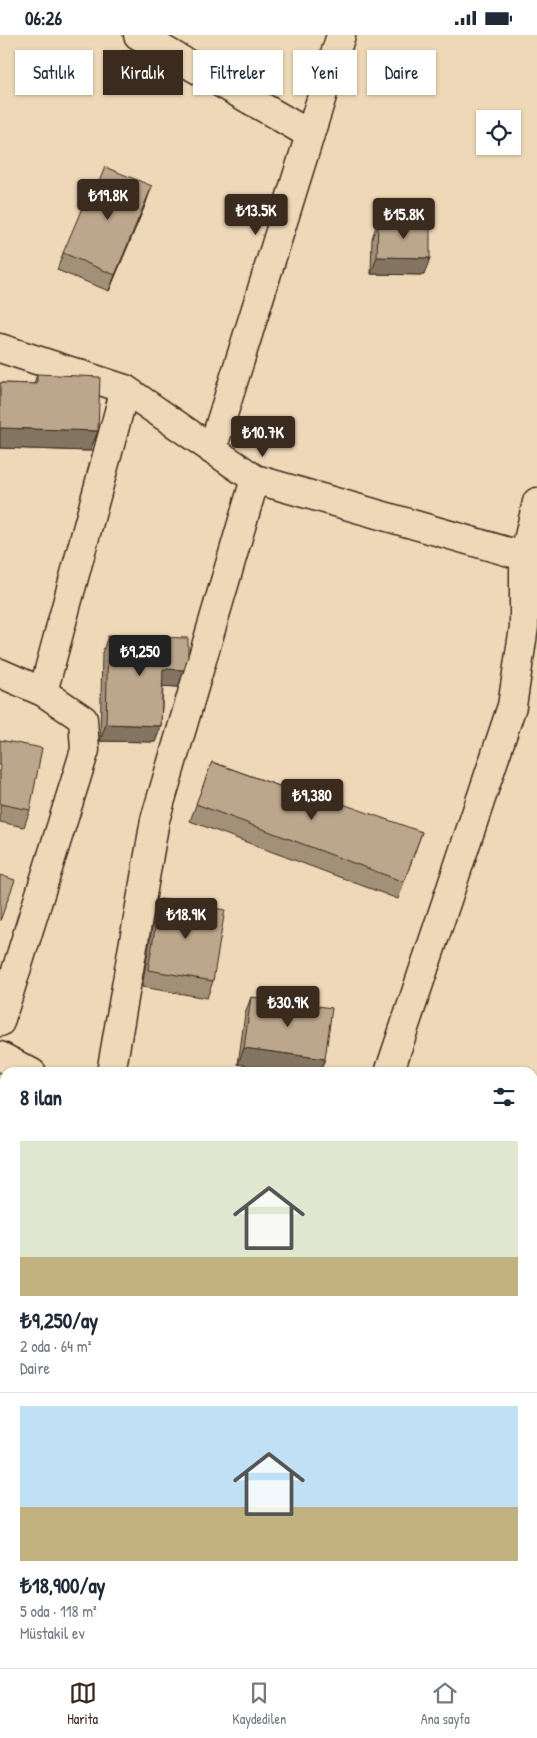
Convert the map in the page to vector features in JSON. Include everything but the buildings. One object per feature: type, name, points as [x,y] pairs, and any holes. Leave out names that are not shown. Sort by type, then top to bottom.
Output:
[{"type":"street","points":[[138,35],[309,134]]},
{"type":"street","points":[[212,450],[341,35]]},
{"type":"street","points":[[0,348],[125,389],[255,479],[530,559]]},
{"type":"street","points":[[42,692],[125,389]]},
{"type":"street","points":[[112,1067],[155,820],[255,479]]},
{"type":"street","points":[[390,1067],[512,705],[524,627],[537,503]]},
{"type":"street","points":[[0,673],[42,692],[83,719],[85,750],[0,1022]]},
{"type":"street","points":[[0,1056],[21,1067]]}]
